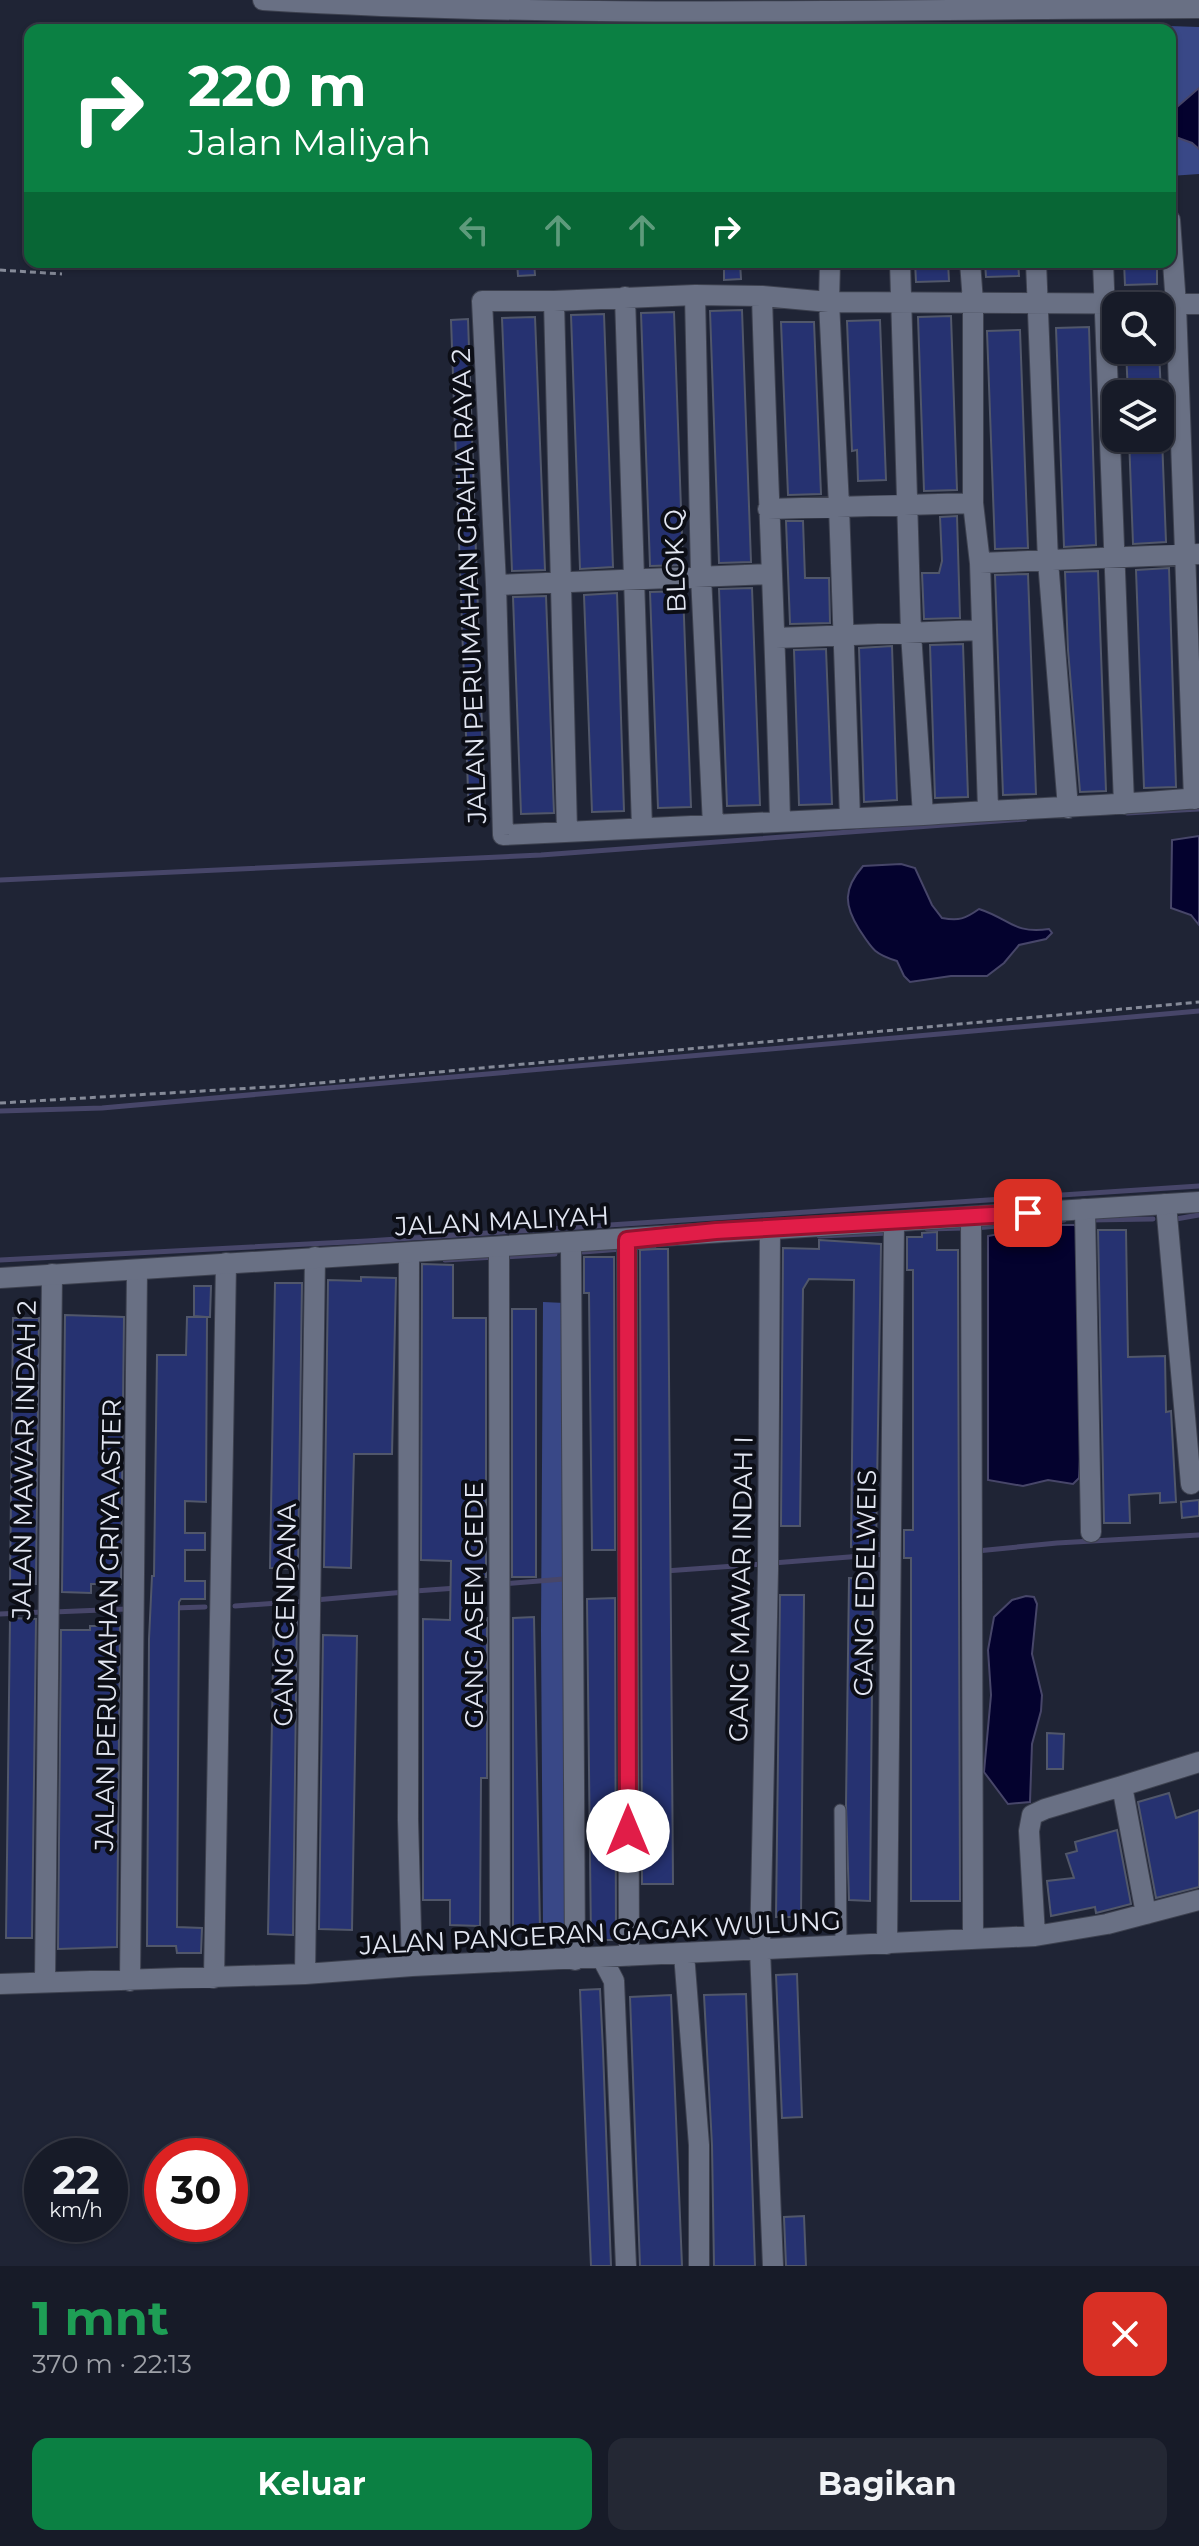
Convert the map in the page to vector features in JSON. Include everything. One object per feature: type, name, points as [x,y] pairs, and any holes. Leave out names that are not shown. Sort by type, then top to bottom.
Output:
[{"type":"street","points":[[263,0],[372,7],[611,13],[1199,8]]},
{"type":"street","points":[[830,268],[850,818]]},
{"type":"street","points":[[900,268],[911,633],[923,815]]},
{"type":"street","points":[[970,268],[973,503],[980,563],[988,809]]},
{"type":"street","points":[[1036,268],[1048,561],[1068,808]]},
{"type":"street","points":[[1103,268],[1105,292]]},
{"type":"street","name":"JALAN PERUMAHAN GRAHA RAYA 2","points":[[554,301],[482,301],[496,585],[503,835],[923,815],[988,809],[1068,808],[1196,798],[1191,554],[1173,268]]},
{"type":"street","points":[[567,831],[554,301],[695,295],[762,296],[829,302],[1102,304]]},
{"type":"street","name":"BLOK Q","points":[[695,295],[701,576],[713,825]]},
{"type":"street","points":[[762,296],[780,821]]},
{"type":"street","points":[[625,297],[642,828]]},
{"type":"street","points":[[1176,305],[1199,304]]},
{"type":"street","points":[[1108,364],[1124,804]]},
{"type":"street","points":[[768,509],[973,503]]},
{"type":"street","points":[[980,563],[1191,554]]},
{"type":"street","points":[[496,585],[772,574]]},
{"type":"street","points":[[776,638],[981,630]]},
{"type":"street","name":"JALAN MALIYAH","points":[[0,1278],[52,1282],[137,1277],[226,1263],[315,1264],[493,1256],[770,1236],[972,1227],[1085,1217],[1199,1202]]},
{"type":"street","points":[[1166,1204],[1191,1484]]},
{"type":"street","points":[[1085,1217],[1091,1532]]},
{"type":"street","points":[[972,1227],[973,1938]]},
{"type":"street","name":"GANG EDELWEIS","points":[[887,1944],[894,1229]]},
{"type":"street","name":"GANG MAWAR INDAH I","points":[[770,1236],[768,1563],[760,1950],[773,2266]]},
{"type":"street","points":[[627,1247],[629,1956]]},
{"type":"street","points":[[572,1250],[575,1960]]},
{"type":"street","name":"GANG ASEM GEDE","points":[[493,1256],[495,1963]]},
{"type":"street","points":[[409,1260],[412,1966]]},
{"type":"street","points":[[214,1978],[226,1263]]},
{"type":"street","name":"GANG CENDANA","points":[[305,1974],[315,1264]]},
{"type":"street","name":"JALAN PERUMAHAN GRIYA ASTER","points":[[130,1981],[137,1277]]},
{"type":"street","name":"JALAN MAWAR INDAH 2","points":[[45,1982],[52,1282]]},
{"type":"street","points":[[1035,1936],[1029,1831],[1032,1815],[1199,1762]]},
{"type":"street","points":[[1122,1786],[1146,1914]]},
{"type":"street","name":"JALAN PANGERAN GAGAK WULUNG","points":[[0,1984],[305,1974],[412,1966],[1035,1936],[1199,1900]]},
{"type":"street","points":[[684,1954],[699,2145],[699,2266]]},
{"type":"street","points":[[602,1958],[614,1981],[626,2266]]},
{"type":"lane","points":[[840,1810],[841,1947]]},
{"type":"path","points":[[0,270],[62,274]]},
{"type":"path","points":[[0,1103],[286,1086],[1199,1002]]},
{"type":"shaded area","points":[[1176,26],[1199,27],[1199,88],[1176,108]]},
{"type":"shaded area","points":[[1199,88],[1199,149],[1176,137],[1176,108]]},
{"type":"shaded area","points":[[1176,137],[1199,149],[1199,174],[1176,176]]},
{"type":"shaded area","points":[[1199,836],[1199,925],[1191,915],[1171,908],[1172,840]]},
{"type":"shaded area","points":[[901,864],[915,868],[932,905],[942,918],[962,918],[979,909],[1019,928],[1049,929],[1052,933],[1046,939],[1019,945],[1004,963],[987,976],[951,976],[910,982],[897,961],[883,956],[871,946],[848,905],[852,882],[863,866]]},
{"type":"shaded area","points":[[1049,1225],[1078,1227],[1082,1420],[1079,1478],[1073,1484],[1048,1480],[1023,1486],[988,1480],[988,1236]]},
{"type":"shaded area","points":[[543,1302],[565,1303],[569,1929],[543,1929]]},
{"type":"shaded area","points":[[1034,1597],[1037,1604],[1032,1654],[1042,1695],[1041,1711],[1032,1744],[1030,1802],[1008,1804],[984,1772],[991,1695],[988,1650],[994,1617],[1012,1600]]},
{"type":"building","points":[[517,268],[534,268],[535,275],[518,276]]},
{"type":"building","points":[[724,268],[740,268],[741,279],[724,280]]},
{"type":"building","points":[[915,268],[948,268],[949,281],[916,282]]},
{"type":"building","points":[[985,268],[1018,268],[1019,276],[986,277]]},
{"type":"building","points":[[1124,268],[1157,268],[1157,284],[1125,285]]},
{"type":"building","points":[[742,310],[751,562],[719,563],[710,311]]},
{"type":"building","points":[[674,312],[683,565],[650,566],[641,313]]},
{"type":"building","points":[[604,314],[613,567],[580,569],[571,315]]},
{"type":"building","points":[[951,316],[957,490],[924,491],[918,317]]},
{"type":"building","points":[[535,317],[545,570],[512,571],[502,318]]},
{"type":"building","points":[[468,319],[485,817],[469,818],[451,320]]},
{"type":"building","points":[[880,320],[886,480],[858,481],[857,450],[852,451],[847,321]]},
{"type":"building","points":[[781,322],[814,322],[821,494],[788,495]]},
{"type":"building","points":[[1089,327],[1096,545],[1064,547],[1056,328]]},
{"type":"building","points":[[1020,330],[1028,548],[995,549],[987,331]]},
{"type":"building","points":[[1127,364],[1160,364],[1160,380],[1127,380]]},
{"type":"building","points":[[1130,452],[1163,452],[1166,542],[1133,544]]},
{"type":"building","points":[[957,516],[960,618],[924,619],[922,573],[939,573],[942,561],[940,517]]},
{"type":"building","points":[[786,521],[803,521],[805,578],[829,578],[830,623],[790,624]]},
{"type":"building","points":[[1169,568],[1176,787],[1144,788],[1136,570]]},
{"type":"building","points":[[1098,571],[1106,791],[1080,792],[1065,572]]},
{"type":"building","points":[[1028,574],[1036,794],[1003,795],[995,575]]},
{"type":"building","points":[[752,588],[760,805],[727,806],[719,589]]},
{"type":"building","points":[[683,591],[691,807],[658,808],[650,592]]},
{"type":"building","points":[[617,593],[624,811],[592,812],[584,595]]},
{"type":"building","points":[[546,596],[554,813],[521,814],[513,597]]},
{"type":"building","points":[[963,644],[968,797],[935,798],[930,645]]},
{"type":"building","points":[[892,646],[897,800],[864,802],[859,648]]},
{"type":"building","points":[[826,649],[832,804],[799,805],[794,650]]},
{"type":"building","points":[[1098,1230],[1126,1230],[1128,1357],[1165,1356],[1166,1412],[1171,1411],[1176,1502],[1160,1503],[1160,1493],[1129,1495],[1130,1523],[1104,1523]]},
{"type":"building","points":[[937,1232],[937,1250],[958,1250],[960,1901],[911,1901],[911,1558],[904,1558],[904,1530],[913,1530],[913,1270],[907,1270],[907,1237],[922,1237],[922,1233]]},
{"type":"building","points":[[819,1240],[881,1244],[876,1548],[851,1547],[854,1280],[809,1279],[803,1289],[800,1526],[781,1526],[783,1248],[819,1249]]},
{"type":"building","points":[[668,1249],[673,1884],[642,1884],[640,1250]]},
{"type":"building","points":[[584,1257],[614,1257],[615,1550],[592,1550],[589,1293],[584,1293]]},
{"type":"building","points":[[422,1264],[453,1265],[453,1318],[486,1318],[486,1577],[482,1577],[482,1618],[487,1618],[487,1778],[481,1778],[480,1926],[450,1925],[450,1900],[423,1900],[423,1619],[450,1620],[451,1561],[421,1560]]},
{"type":"building","points":[[361,1277],[396,1278],[392,1454],[354,1454],[351,1568],[324,1567],[328,1280],[361,1281]]},
{"type":"building","points":[[275,1283],[302,1283],[298,1569],[270,1568]]},
{"type":"building","points":[[194,1286],[211,1286],[210,1317],[207,1317],[206,1502],[185,1501],[185,1533],[205,1533],[205,1550],[185,1550],[185,1581],[205,1581],[205,1599],[181,1599],[179,1602],[177,1927],[202,1928],[201,1953],[177,1953],[176,1946],[147,1946],[149,1639],[154,1576],[157,1355],[186,1355],[187,1317],[206,1317],[194,1316]]},
{"type":"building","points":[[512,1309],[536,1309],[536,1577],[512,1577]]},
{"type":"building","points":[[65,1315],[124,1317],[121,1584],[91,1584],[91,1593],[62,1592]]},
{"type":"building","points":[[13,1318],[39,1318],[36,1584],[10,1584]]},
{"type":"building","points":[[1199,1500],[1199,1516],[1182,1518],[1181,1502]]},
{"type":"building","points":[[849,1578],[873,1579],[870,1901],[849,1900],[846,1805]]},
{"type":"building","points":[[780,1595],[804,1595],[801,1917],[776,1917]]},
{"type":"building","points":[[615,1598],[616,1940],[591,1940],[587,1599]]},
{"type":"building","points":[[274,1614],[297,1615],[293,1935],[268,1934]]},
{"type":"building","points":[[534,1617],[540,1930],[513,1930],[513,1618]]},
{"type":"building","points":[[10,1618],[36,1619],[32,1938],[6,1938]]},
{"type":"building","points":[[90,1626],[120,1626],[117,1947],[58,1949],[61,1630],[90,1630]]},
{"type":"building","points":[[323,1635],[357,1636],[352,1930],[319,1929]]},
{"type":"building","points":[[1047,1733],[1064,1734],[1063,1769],[1047,1769]]},
{"type":"building","points":[[1169,1793],[1176,1818],[1199,1810],[1199,1887],[1156,1898],[1138,1802]]},
{"type":"building","points":[[1117,1830],[1131,1904],[1096,1913],[1095,1907],[1051,1916],[1047,1881],[1074,1878],[1066,1854],[1077,1851],[1075,1842]]},
{"type":"building","points":[[797,1974],[802,2117],[782,2118],[776,1975]]},
{"type":"building","points":[[600,1989],[611,2266],[591,2266],[587,2170],[580,1990]]},
{"type":"building","points":[[746,1994],[755,2266],[714,2266],[712,2145],[704,1995]]},
{"type":"building","points":[[671,1995],[682,2266],[640,2266],[630,1997]]},
{"type":"building","points":[[804,2216],[806,2266],[786,2266],[784,2217]]},
{"type":"waterway","points":[[1127,813],[1199,809]]},
{"type":"waterway","points":[[0,880],[541,855],[1025,819]]},
{"type":"waterway","points":[[0,1111],[102,1108],[1199,1011]]},
{"type":"waterway","points":[[0,1260],[367,1241],[1199,1186]]},
{"type":"waterway","points":[[1176,1219],[1199,1215]]},
{"type":"waterway","points":[[1090,1220],[1153,1219]]},
{"type":"waterway","points":[[975,1228],[1064,1220]]},
{"type":"waterway","points":[[927,1229],[965,1228]]},
{"type":"waterway","points":[[819,1236],[889,1233]]},
{"type":"waterway","points":[[632,1248],[654,1246]]},
{"type":"waterway","points":[[583,1252],[622,1249]]},
{"type":"waterway","points":[[505,1257],[555,1254]]},
{"type":"waterway","points":[[445,1260],[495,1257]]},
{"type":"waterway","points":[[977,1551],[1199,1535]]},
{"type":"waterway","points":[[773,1563],[887,1554]]},
{"type":"waterway","points":[[665,1571],[763,1564]]},
{"type":"waterway","points":[[503,1584],[564,1579]]},
{"type":"waterway","points":[[415,1591],[457,1588]]},
{"type":"waterway","points":[[315,1600],[405,1592]]},
{"type":"waterway","points":[[235,1606],[306,1601]]},
{"type":"waterway","points":[[173,1608],[205,1607]]},
{"type":"waterway","points":[[53,1612],[127,1609]]},
{"type":"waterway","points":[[0,1614],[43,1612]]},
{"type":"route","points":[[628,1831],[627,1240],[716,1231],[1028,1213]]}]
